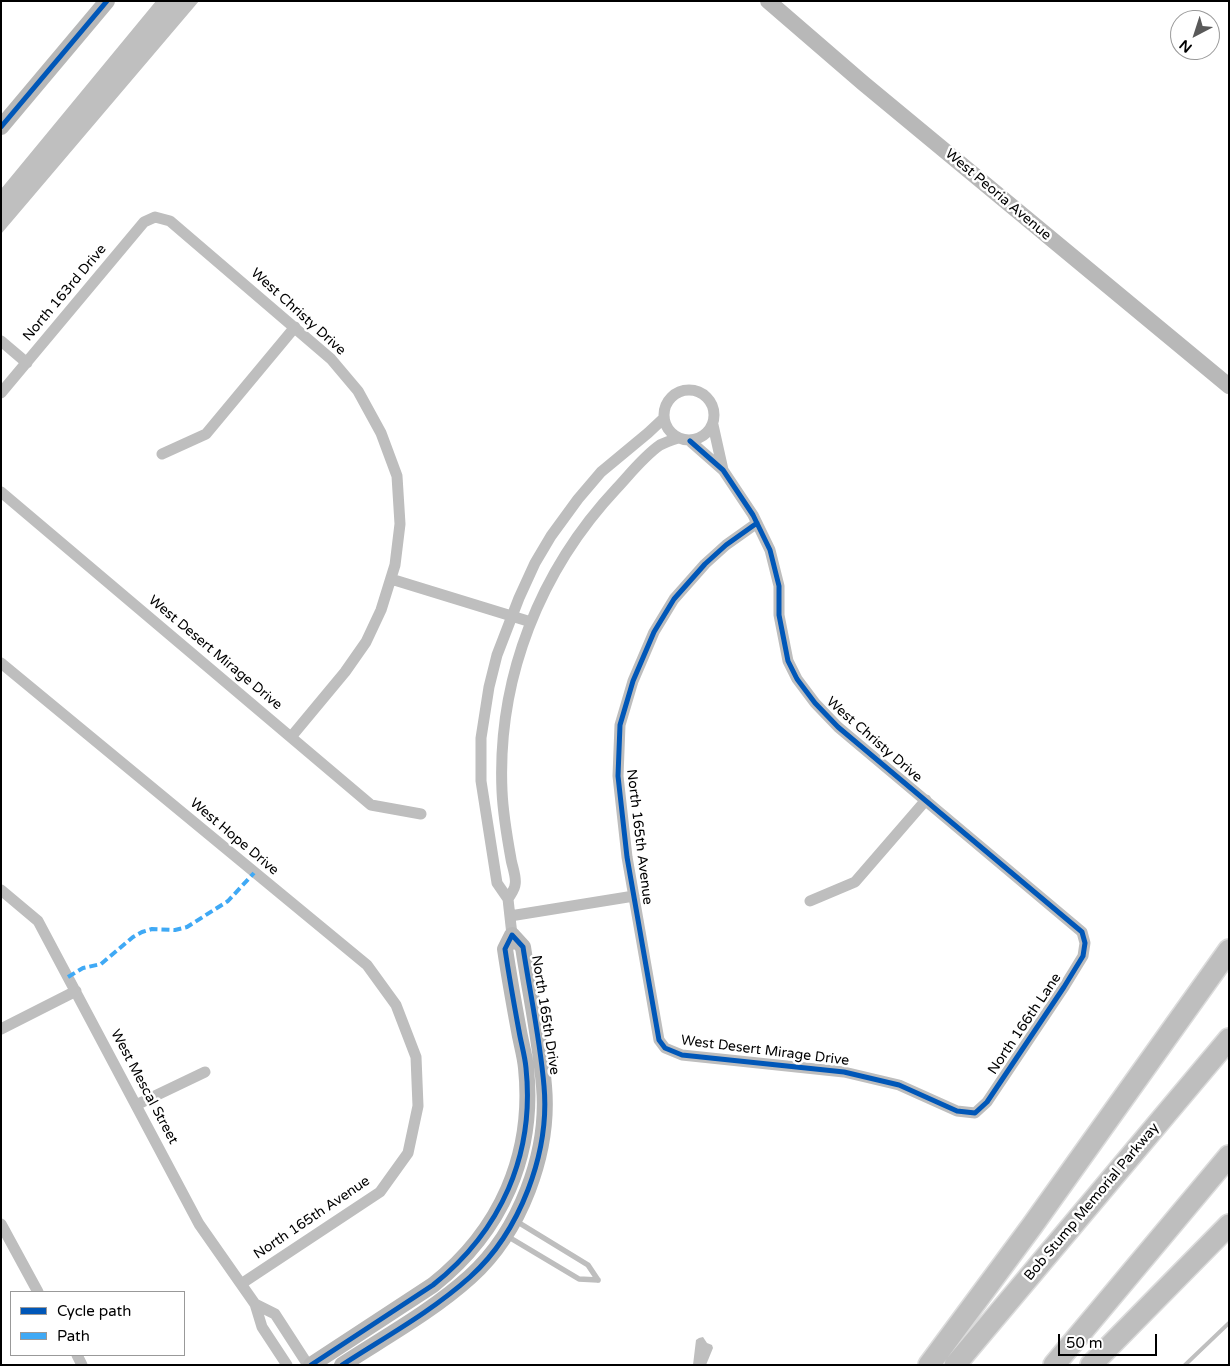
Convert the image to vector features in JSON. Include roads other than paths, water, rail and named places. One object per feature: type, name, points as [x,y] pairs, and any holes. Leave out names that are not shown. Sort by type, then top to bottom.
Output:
[{"type":"highway","points":[[929,1365],[1032,1226],[1229,950]]},
{"type":"highway","name":"Bob Stump Memorial Parkway","points":[[955,1365],[1229,1039]]},
{"type":"highway","points":[[1054,1365],[1229,1156]]},
{"type":"highway","points":[[1091,1365],[1229,1225]]},
{"type":"street","points":[[1,127],[107,1]]},
{"type":"street","name":"West Peoria Avenue","points":[[768,1],[863,83],[1229,386]]},
{"type":"street","name":"West Christy Drive","points":[[155,217],[170,221],[331,358],[358,391],[381,433],[397,476],[400,524],[395,565],[381,610],[366,642],[345,672],[291,737]]},
{"type":"street","name":"North 163rd Drive","points":[[1,394],[144,222],[155,217]]},
{"type":"street","points":[[162,454],[206,434],[295,328]]},
{"type":"street","points":[[1,341],[27,363]]},
{"type":"street","points":[[696,390],[710,400],[714,408],[713,425],[702,438],[690,440],[678,438],[666,426],[664,410],[673,395],[680,391],[696,390]]},
{"type":"street","points":[[664,418],[601,472],[578,499],[551,536],[535,563],[497,655],[489,687],[481,747],[481,781],[497,883],[508,898],[516,885],[506,833],[502,793],[502,753],[505,717],[513,672],[531,622],[557,567],[577,535],[597,509],[647,457],[660,446],[678,438]]},
{"type":"street","points":[[713,425],[723,470]]},
{"type":"street","points":[[690,440],[723,470]]},
{"type":"street","name":"West Christy Drive","points":[[723,470],[757,523],[770,550],[779,586],[779,615],[788,661],[797,680],[815,703],[838,726],[1082,932],[1085,943]]},
{"type":"street","name":"West Desert Mirage Drive","points":[[1,492],[371,805],[421,814]]},
{"type":"street","name":"North 165th Avenue","points":[[665,1048],[659,1040],[627,857],[618,776],[620,725],[633,681],[654,632],[674,598],[705,564],[726,545],[757,523]]},
{"type":"street","points":[[391,579],[531,622]]},
{"type":"street","name":"West Hope Drive","points":[[1,664],[367,966],[396,1005],[416,1057]]},
{"type":"street","points":[[810,901],[855,882],[926,800]]},
{"type":"street","name":"West Mescal Street","points":[[1,890],[38,921],[199,1224],[255,1304],[262,1327],[287,1365]]},
{"type":"street","points":[[510,916],[634,896]]},
{"type":"street","name":"North 165th Drive","points":[[310,1365],[449,1273],[476,1242],[503,1203],[510,1188],[522,1147],[526,1122],[527,1095],[526,1068],[505,949],[512,935],[508,898]]},
{"type":"street","name":"North 165th Drive","points":[[342,1365],[450,1294],[484,1263],[514,1219],[532,1180],[542,1136],[544,1086],[523,947],[512,935]]},
{"type":"street","name":"North 166th Lane","points":[[975,1113],[987,1102],[1064,987],[1083,956],[1085,943]]},
{"type":"street","points":[[1,1029],[76,991]]},
{"type":"street","name":"West Desert Mirage Drive","points":[[665,1048],[682,1055],[844,1072],[899,1084],[957,1111],[975,1113]]},
{"type":"street","name":"North 165th Avenue","points":[[241,1284],[380,1192],[408,1153],[418,1106],[416,1057]]},
{"type":"street","points":[[136,1105],[204,1072]]},
{"type":"street","points":[[1,1224],[37,1291]]},
{"type":"street","name":"West Mescal Street","points":[[255,1304],[275,1314],[310,1365]]},
{"type":"lane","points":[[505,1234],[579,1279],[598,1280],[588,1265],[514,1219]]},
{"type":"waterway","points":[[1185,1365],[1229,1323]]}]
